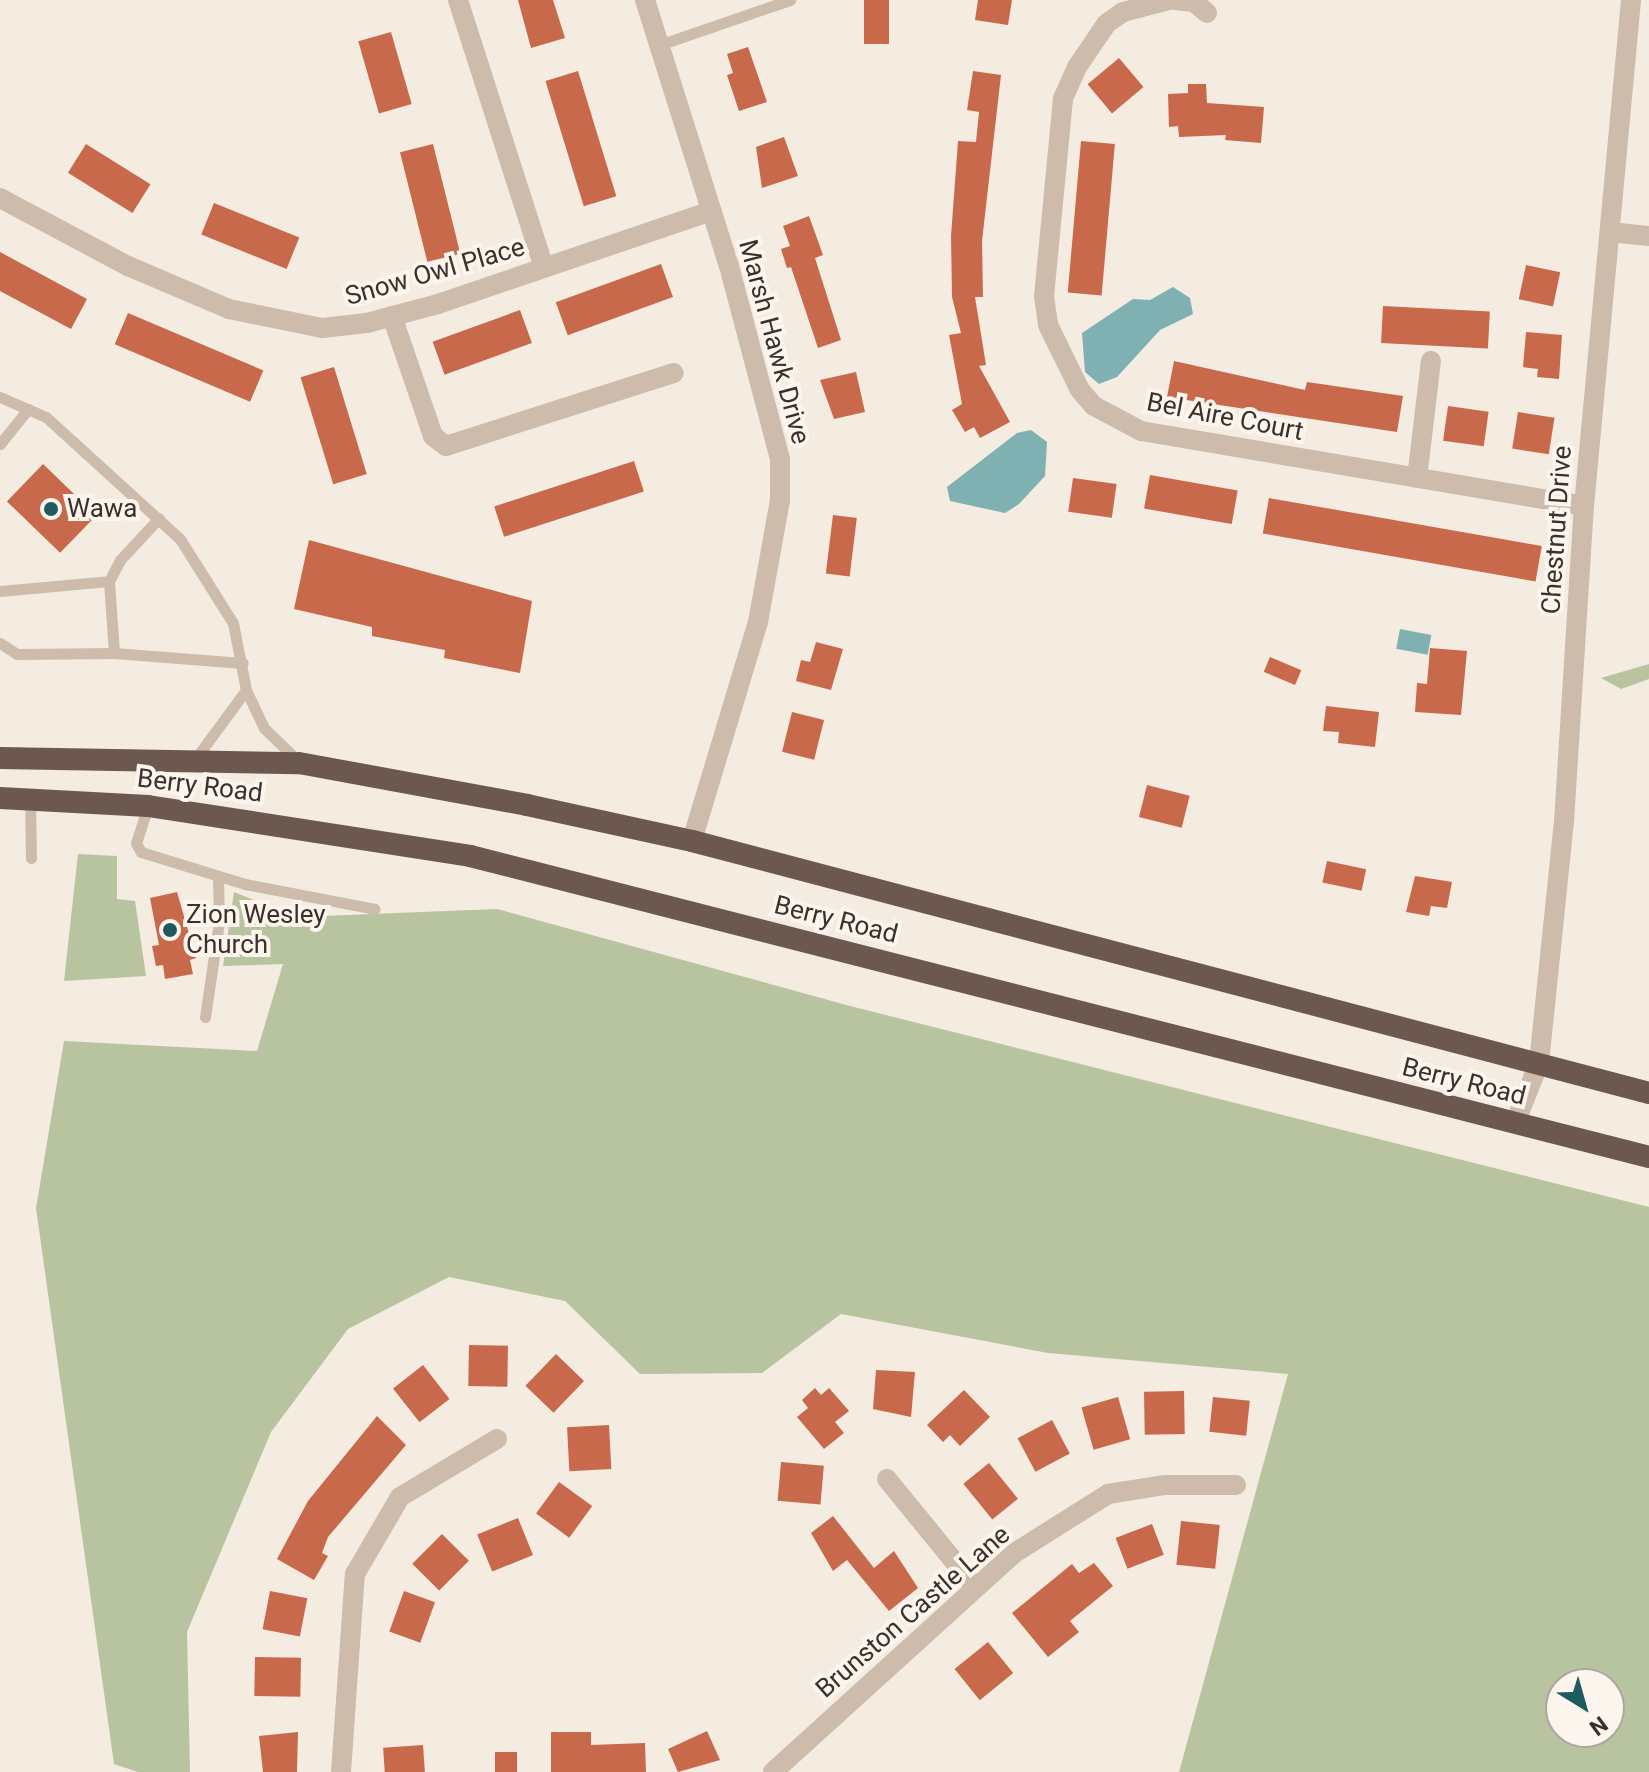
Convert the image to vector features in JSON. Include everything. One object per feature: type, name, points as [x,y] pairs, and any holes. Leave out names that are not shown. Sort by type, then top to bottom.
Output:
[{"type":"highway","name":"Berry Road","points":[[0,758],[196,758],[299,763],[692,841],[1649,1093]]},
{"type":"highway","name":"Berry Road","points":[[0,798],[148,806],[470,856],[1649,1157]]},
{"type":"street","points":[[458,0],[544,268]]},
{"type":"street","name":"Marsh Hawk Drive","points":[[645,0],[771,415],[780,500],[758,622],[692,841]]},
{"type":"street","name":"Bel Aire Court","points":[[1169,0],[1123,12],[1107,23],[1083,57],[1063,99],[1044,282],[1048,325],[1064,366],[1094,406],[1141,431],[1584,506]]},
{"type":"street","points":[[1175,0],[1194,2],[1207,13]]},
{"type":"street","name":"Chestnut Drive","points":[[1515,1123],[1539,1063],[1564,822],[1584,506],[1631,0]]},
{"type":"street","name":"Snow Owl Place","points":[[0,198],[128,266],[229,309],[322,328],[392,316],[711,211]]},
{"type":"street","points":[[1610,232],[1649,236]]},
{"type":"street","points":[[392,316],[433,436],[446,446],[674,373]]},
{"type":"street","points":[[1417,478],[1431,361]]},
{"type":"street","points":[[341,1772],[355,1574],[400,1497],[497,1439]]},
{"type":"street","points":[[887,1479],[975,1587]]},
{"type":"street","name":"Brunston Castle Lane","points":[[773,1772],[1016,1552],[1108,1494],[1165,1485],[1236,1485]]},
{"type":"lane","points":[[659,45],[790,0]]},
{"type":"lane","points":[[0,397],[46,417],[180,539],[233,623],[246,690],[264,728],[299,763]]},
{"type":"lane","points":[[0,444],[28,409]]},
{"type":"lane","points":[[114,653],[109,581],[120,560],[159,518]]},
{"type":"lane","points":[[0,591],[109,581]]},
{"type":"lane","points":[[0,643],[17,654],[114,653],[243,663]]},
{"type":"lane","points":[[196,758],[246,690]]},
{"type":"lane","points":[[30,798],[31,858]]},
{"type":"lane","points":[[148,806],[136,843],[141,852],[218,877],[375,909]]},
{"type":"lane","points":[[205,1017],[219,922],[218,877]]},
{"type":"green space","points":[[1649,664],[1649,679],[1621,689],[1601,678]]},
{"type":"green space","points":[[78,854],[117,856],[117,899],[135,901],[146,976],[64,981]]},
{"type":"green space","points":[[234,892],[297,917],[497,909],[850,1006],[1649,1207],[1649,1772],[1179,1772],[1288,1374],[1048,1353],[841,1314],[762,1373],[640,1374],[565,1301],[449,1277],[348,1329],[271,1432],[187,1632],[190,1772],[138,1772],[114,1764],[36,1208],[64,1041],[257,1051],[283,964],[223,966]]},
{"type":"water","points":[[1173,287],[1190,298],[1193,314],[1160,330],[1117,377],[1099,384],[1085,372],[1082,333],[1133,299],[1150,300]]},
{"type":"water","points":[[1031,430],[1047,442],[1045,476],[1019,504],[1005,513],[950,501],[947,487],[1017,433]]},
{"type":"water","points":[[1400,629],[1431,635],[1428,655],[1396,649]]},
{"type":"building","points":[[518,0],[553,0],[565,38],[531,48]]},
{"type":"building","points":[[864,0],[889,0],[889,44],[864,44]]},
{"type":"building","points":[[978,0],[1012,0],[1008,25],[975,20]]},
{"type":"building","points":[[391,32],[412,104],[379,113],[358,41]]},
{"type":"building","points":[[748,47],[767,102],[739,111],[727,75],[733,73],[727,54]]},
{"type":"building","points":[[1119,58],[1143,87],[1112,113],[1088,84]]},
{"type":"building","points":[[578,71],[616,196],[584,206],[545,81]]},
{"type":"building","points":[[973,71],[1001,75],[982,241],[983,297],[975,297],[986,365],[979,366],[1010,422],[980,438],[974,427],[965,432],[952,410],[962,404],[949,335],[961,333],[952,297],[951,236],[958,141],[976,142],[979,112],[967,110]]},
{"type":"building","points":[[1188,84],[1206,84],[1207,103],[1264,107],[1261,143],[1225,140],[1226,135],[1179,137],[1178,126],[1169,127],[1168,94],[1188,93]]},
{"type":"building","points":[[784,137],[798,176],[762,188],[756,147]]},
{"type":"building","points":[[1081,141],[1115,144],[1102,295],[1068,292]]},
{"type":"building","points":[[86,144],[150,184],[132,213],[68,173]]},
{"type":"building","points":[[433,144],[460,254],[427,262],[400,152]]},
{"type":"building","points":[[214,203],[299,237],[287,269],[201,235]]},
{"type":"building","points":[[809,216],[823,255],[815,258],[841,340],[818,348],[791,267],[787,268],[781,249],[790,246],[783,226]]},
{"type":"building","points":[[0,252],[87,299],[71,329],[0,291]]},
{"type":"building","points":[[661,264],[673,297],[568,335],[556,302]]},
{"type":"building","points":[[1526,265],[1560,272],[1553,307],[1519,299]]},
{"type":"building","points":[[1383,306],[1490,312],[1488,349],[1381,343]]},
{"type":"building","points":[[520,310],[532,343],[445,375],[433,342]]},
{"type":"building","points":[[128,313],[263,370],[250,402],[115,344]]},
{"type":"building","points":[[1526,332],[1562,335],[1559,379],[1537,377],[1538,369],[1523,367]]},
{"type":"building","points":[[1174,361],[1305,390],[1307,382],[1403,396],[1397,432],[1167,397]]},
{"type":"building","points":[[334,367],[367,474],[333,484],[301,377]]},
{"type":"building","points":[[856,372],[865,412],[834,419],[820,380]]},
{"type":"building","points":[[1448,406],[1489,412],[1484,446],[1443,441]]},
{"type":"building","points":[[1518,412],[1555,418],[1549,454],[1512,449]]},
{"type":"building","points":[[634,461],[644,491],[504,537],[494,506]]},
{"type":"building","name":"Wawa","points":[[43,464],[96,515],[60,553],[7,501]]},
{"type":"building","points":[[1150,475],[1238,490],[1232,524],[1144,508]]},
{"type":"building","points":[[1073,478],[1117,484],[1112,518],[1068,512]]},
{"type":"building","points":[[1269,498],[1542,546],[1536,582],[1263,533]]},
{"type":"building","points":[[833,515],[857,518],[850,576],[826,574]]},
{"type":"building","points":[[309,540],[532,601],[520,673],[444,658],[445,650],[372,636],[372,627],[294,609]]},
{"type":"building","points":[[816,642],[843,649],[831,690],[796,681],[801,660],[810,662]]},
{"type":"building","points":[[1430,648],[1467,651],[1461,715],[1415,712],[1417,683],[1427,684]]},
{"type":"building","points":[[1270,657],[1301,670],[1295,685],[1264,672]]},
{"type":"building","points":[[1326,706],[1379,712],[1375,747],[1338,743],[1339,732],[1323,731]]},
{"type":"building","points":[[792,712],[824,720],[814,760],[782,752]]},
{"type":"building","points":[[1147,785],[1190,796],[1182,828],[1139,817]]},
{"type":"building","points":[[1327,861],[1366,869],[1362,891],[1322,883]]},
{"type":"building","points":[[1415,876],[1452,882],[1447,908],[1431,906],[1429,916],[1406,912]]},
{"type":"building","name":"Zion Wesley Church","points":[[177,892],[196,958],[190,960],[193,974],[165,979],[163,965],[156,966],[152,946],[159,945],[150,898]]},
{"type":"building","points":[[469,1345],[508,1346],[507,1387],[468,1386]]},
{"type":"building","points":[[556,1354],[584,1381],[553,1413],[525,1386]]},
{"type":"building","points":[[423,1365],[449,1399],[420,1422],[393,1388]]},
{"type":"building","points":[[876,1370],[915,1372],[911,1417],[873,1409]]},
{"type":"building","points":[[815,1388],[821,1395],[829,1388],[849,1411],[835,1422],[844,1433],[824,1449],[797,1417],[808,1408],[802,1400]]},
{"type":"building","points":[[964,1390],[990,1417],[960,1446],[950,1435],[943,1442],[927,1425]]},
{"type":"building","points":[[1184,1391],[1185,1434],[1145,1435],[1144,1392]]},
{"type":"building","points":[[1118,1397],[1130,1439],[1094,1450],[1081,1407]]},
{"type":"building","points":[[1213,1397],[1250,1401],[1246,1436],[1209,1432]]},
{"type":"building","points":[[377,1416],[406,1445],[328,1537],[322,1553],[328,1556],[314,1580],[277,1559],[308,1501]]},
{"type":"building","points":[[1052,1420],[1070,1454],[1035,1472],[1018,1438]]},
{"type":"building","points":[[609,1425],[611,1469],[569,1471],[567,1427]]},
{"type":"building","points":[[781,1462],[824,1466],[820,1505],[778,1501]]},
{"type":"building","points":[[989,1463],[1018,1499],[992,1520],[963,1484]]},
{"type":"building","points":[[559,1482],[592,1506],[569,1538],[536,1514]]},
{"type":"building","points":[[833,1516],[874,1568],[894,1551],[918,1588],[889,1611],[847,1560],[833,1571],[811,1533]]},
{"type":"building","points":[[518,1518],[533,1555],[492,1572],[477,1534]]},
{"type":"building","points":[[1181,1521],[1220,1525],[1215,1569],[1176,1565]]},
{"type":"building","points":[[1152,1524],[1164,1555],[1127,1569],[1116,1538]]},
{"type":"building","points":[[442,1534],[469,1561],[439,1591],[412,1564]]},
{"type":"building","points":[[1094,1563],[1113,1586],[1070,1621],[1079,1632],[1048,1657],[1012,1613],[1072,1564],[1079,1573]]},
{"type":"building","points":[[270,1591],[307,1598],[300,1637],[263,1629]]},
{"type":"building","points":[[404,1591],[435,1602],[420,1643],[389,1631]]},
{"type":"building","points":[[988,1642],[1013,1673],[980,1700],[955,1669]]},
{"type":"building","points":[[255,1657],[301,1658],[300,1697],[254,1696]]},
{"type":"building","points":[[707,1731],[720,1760],[678,1772],[668,1749]]},
{"type":"building","points":[[298,1732],[297,1772],[263,1772],[259,1736]]},
{"type":"building","points":[[551,1732],[591,1732],[591,1745],[645,1743],[646,1772],[551,1772]]},
{"type":"building","points":[[423,1745],[425,1772],[385,1772],[383,1748]]},
{"type":"building","points":[[495,1752],[517,1752],[517,1772],[495,1772]]},
{"type":"place","name":"Wawa","points":[[51,509]]},
{"type":"place","name":"Zion Wesley Church","points":[[170,930]]}]
